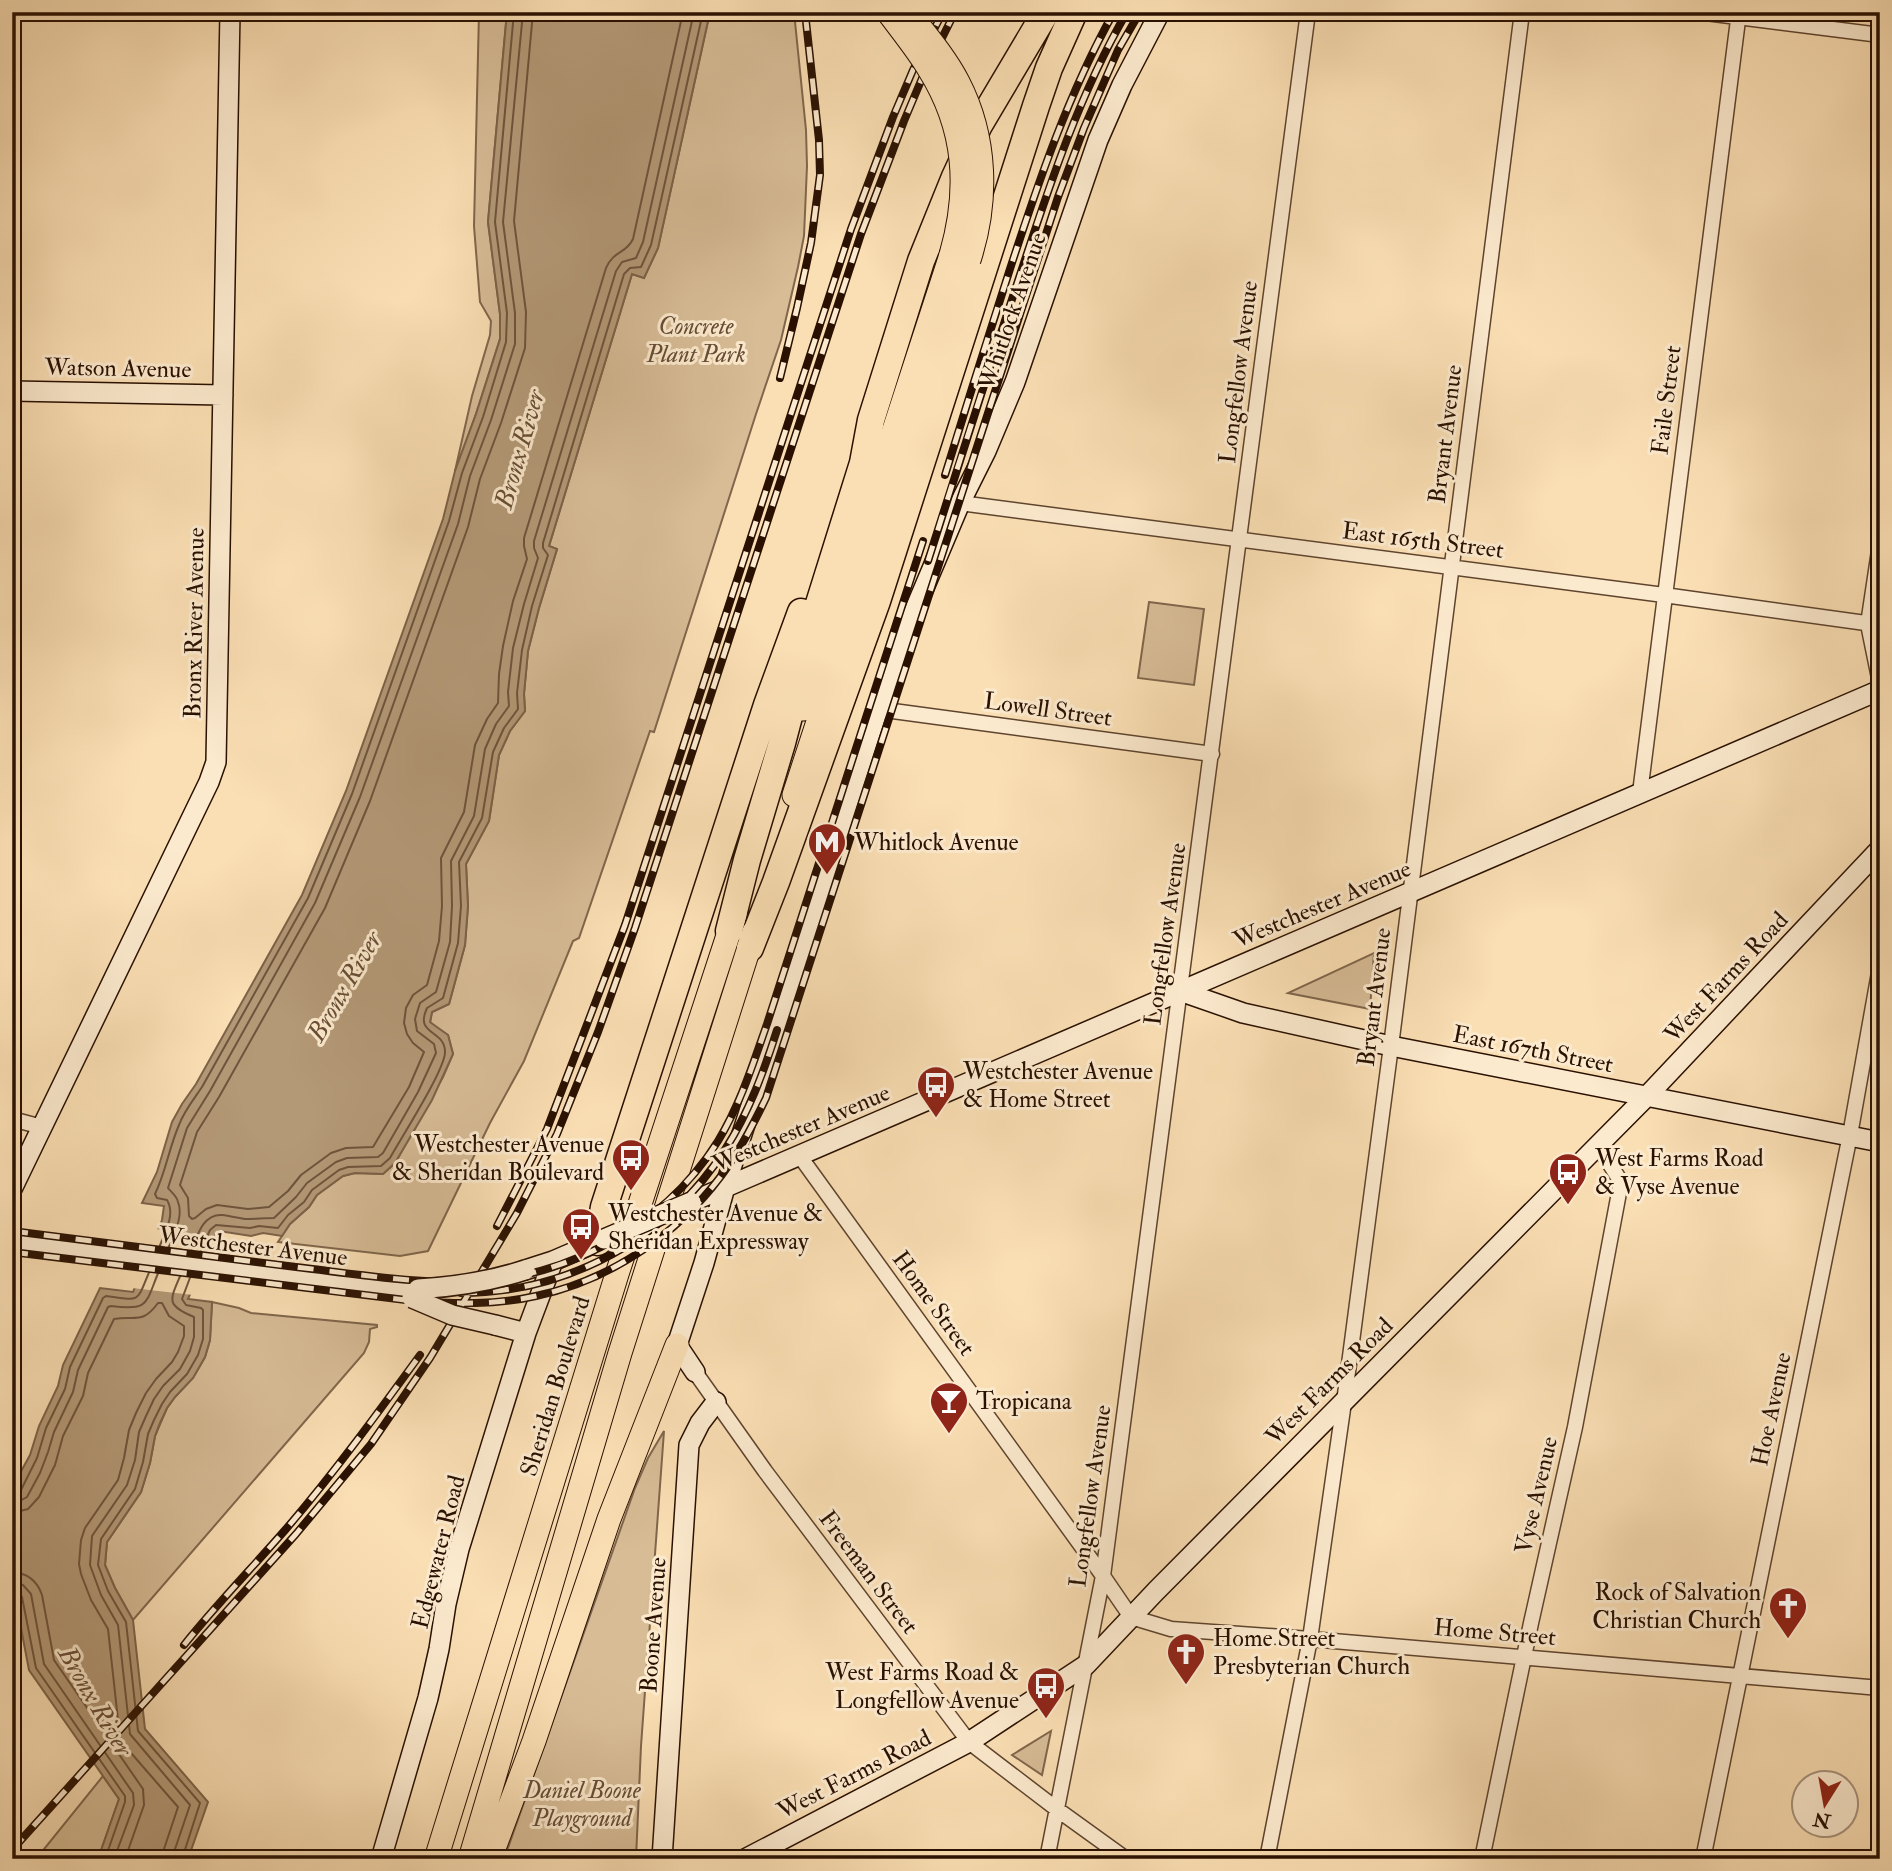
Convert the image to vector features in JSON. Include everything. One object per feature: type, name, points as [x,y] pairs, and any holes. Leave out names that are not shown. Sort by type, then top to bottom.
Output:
[{"type":"highway","points":[[729,930],[817,611],[863,463],[871,420],[911,289],[941,208],[979,125],[1046,12]]},
{"type":"highway","points":[[750,948],[873,611],[1036,106],[1049,68],[1074,12]]},
{"type":"highway","points":[[601,1241],[604,1207],[767,705],[816,574],[853,460],[871,420]]},
{"type":"main road","name":"Bronx River Avenue","points":[[12,1189],[215,767],[230,12]]},
{"type":"main road","points":[[888,12],[929,68],[956,128],[963,190],[958,232],[960,257]]},
{"type":"main road","points":[[470,1859],[612,1379],[750,948],[767,880],[960,257],[977,234],[982,204],[982,176],[977,136],[968,107],[958,82],[908,12]]},
{"type":"main road","name":"Whitlock Avenue","points":[[677,1345],[878,709],[917,603],[1015,382],[1098,140],[1122,85],[1160,12]]},
{"type":"main road","name":"Sheridan Boulevard","points":[[436,1859],[617,1274],[729,930],[755,864],[813,677],[960,257]]},
{"type":"main road","name":"Watson Avenue","points":[[12,391],[223,395]]},
{"type":"main road","name":"Westchester Avenue","points":[[415,1293],[501,1277],[553,1261],[1880,690]]},
{"type":"main road","name":"West Farms Road","points":[[745,1859],[969,1742],[1086,1665],[1130,1617],[1647,1096],[1880,849]]},
{"type":"main road","name":"East 167th Street","points":[[1180,991],[1243,1013],[1391,1046],[1880,1142]]},
{"type":"main road","name":"Westchester Avenue","points":[[12,1241],[388,1287],[415,1293],[452,1315],[526,1333]]},
{"type":"main road","name":"Edgewater Road","points":[[381,1859],[428,1698],[455,1566],[526,1333],[553,1261]]},
{"type":"main road","points":[[677,1345],[695,1372]]},
{"type":"main road","points":[[490,1859],[534,1741],[609,1519],[677,1345]]},
{"type":"main road","name":"Boone Avenue","points":[[662,1859],[689,1445],[700,1423],[716,1402]]},
{"type":"street","name":"Longfellow Avenue","points":[[1047,1859],[1103,1576],[1308,12]]},
{"type":"street","name":"Bryant Avenue","points":[[1267,1859],[1310,1639],[1344,1402],[1522,12]]},
{"type":"street","points":[[1698,12],[1739,15],[1880,35]]},
{"type":"street","name":"Faile Street","points":[[1640,793],[1739,15]]},
{"type":"street","name":"East 165th Street","points":[[960,503],[1874,624]]},
{"type":"street","points":[[1880,544],[1874,624],[1880,683]]},
{"type":"street","name":"Lowell Street","points":[[878,709],[1212,754]]},
{"type":"street","name":"Hoe Avenue","points":[[1703,1859],[1850,1135],[1880,967]]},
{"type":"street","points":[[12,1119],[42,1127]]},
{"type":"street","name":"Vyse Avenue","points":[[1482,1859],[1575,1427],[1621,1182],[1598,1145]]},
{"type":"street","name":"Home Street","points":[[799,1155],[1130,1617],[1171,1629],[1880,1688]]},
{"type":"street","name":"Freeman Street","points":[[695,1372],[765,1471],[969,1742],[1058,1811],[1126,1859]]},
{"type":"green space","points":[[479,12],[507,12],[488,222],[500,314],[500,339],[455,471],[472,396],[490,335],[491,321],[480,302],[474,226]]},
{"type":"green space","name":"Concrete Plant Park","points":[[710,12],[794,12],[806,130],[804,236],[781,340],[654,732],[650,731],[579,938],[573,941],[524,1061],[490,1123],[428,1251],[400,1256],[278,1242],[290,1224],[309,1207],[317,1195],[343,1176],[355,1173],[383,1174],[395,1163],[453,1054],[448,1035],[430,1023],[432,1012],[449,1004],[465,945],[468,906],[466,864],[489,821],[499,755],[510,731],[525,711],[528,651],[557,549],[549,546],[632,274],[644,278],[658,248]]},
{"type":"green space","points":[[1149,602],[1204,609],[1194,685],[1138,678]]},
{"type":"green space","points":[[1374,953],[1370,1009],[1288,993]]},
{"type":"green space","points":[[212,1302],[251,1313],[377,1327],[370,1329],[369,1342],[364,1353],[133,1620],[105,1565],[107,1542],[141,1492],[155,1436],[167,1408],[193,1378],[205,1357],[210,1340]]},
{"type":"green space","name":"Daniel Boone Playground","points":[[664,1431],[641,1746],[636,1859],[504,1859],[635,1488]]},
{"type":"green space","points":[[1051,1731],[1042,1775],[1012,1755]]},
{"type":"green space","points":[[103,1776],[119,1799],[98,1859],[36,1859]]},
{"type":"water","name":"Bronx River","points":[[507,12],[710,12],[658,248],[644,278],[632,274],[549,546],[557,549],[528,651],[525,711],[510,731],[499,755],[489,821],[466,864],[468,906],[465,945],[449,1004],[432,1012],[430,1022],[448,1035],[453,1054],[432,1100],[395,1163],[383,1174],[355,1173],[343,1176],[317,1195],[282,1236],[263,1233],[251,1236],[219,1231],[216,1233],[188,1299],[212,1302],[210,1340],[205,1357],[193,1378],[167,1408],[155,1436],[141,1492],[107,1542],[105,1565],[133,1620],[145,1729],[208,1802],[188,1859],[98,1859],[119,1799],[29,1670],[12,1581],[12,1507],[15,1488],[58,1386],[63,1365],[100,1288],[133,1292],[162,1220],[164,1206],[142,1203],[157,1172],[172,1122],[302,895],[346,791],[443,519],[455,471],[500,339],[500,314],[488,222]]},
{"type":"pier","points":[[156,1229],[219,1237],[193,1295],[132,1288]]},
{"type":"railway","points":[[780,378],[811,243],[820,175],[819,140],[805,12]]},
{"type":"railway","points":[[497,1226],[547,1129],[625,925],[851,229],[893,117],[913,70],[943,12]]},
{"type":"railway","points":[[12,1850],[296,1534],[371,1444],[430,1358],[517,1213],[557,1134],[598,1032],[635,928],[861,234],[923,76],[955,12]]},
{"type":"railway","points":[[945,475],[1043,172],[1082,75],[1114,12]]},
{"type":"railway","points":[[928,561],[1052,181],[1093,78],[1127,12]]},
{"type":"railway","points":[[12,1252],[414,1301],[491,1302],[536,1296],[589,1279],[639,1252],[684,1218],[734,1157],[766,1098],[1058,197],[1118,50],[1140,12]]},
{"type":"railway","points":[[12,1231],[372,1276],[449,1282],[488,1281],[565,1263],[602,1247],[636,1226],[667,1202],[694,1173],[718,1141],[739,1099],[767,1024],[923,541]]},
{"type":"railway","points":[[461,1293],[540,1283],[577,1271],[612,1254],[676,1209],[703,1180],[742,1120],[777,1030]]},
{"type":"railway","points":[[184,1645],[304,1508],[420,1355]]},
{"type":"place","name":"Whitlock Avenue","points":[[827,876]]},
{"type":"place","name":"Westchester Avenue & Home Street","points":[[936,1119]]},
{"type":"place","name":"Westchester Avenue & Sheridan Boulevard","points":[[631,1192]]},
{"type":"place","name":"West Farms Road & Vyse Avenue","points":[[1568,1206]]},
{"type":"place","name":"Westchester Avenue & Sheridan Expressway","points":[[581,1261]]},
{"type":"place","name":"Tropicana","points":[[949,1435]]},
{"type":"place","name":"Rock of Salvation Christian Church","points":[[1788,1640]]},
{"type":"place","name":"Home Street Presbyterian Church","points":[[1186,1686]]},
{"type":"place","name":"West Farms Road & Longfellow Avenue","points":[[1046,1720]]}]
